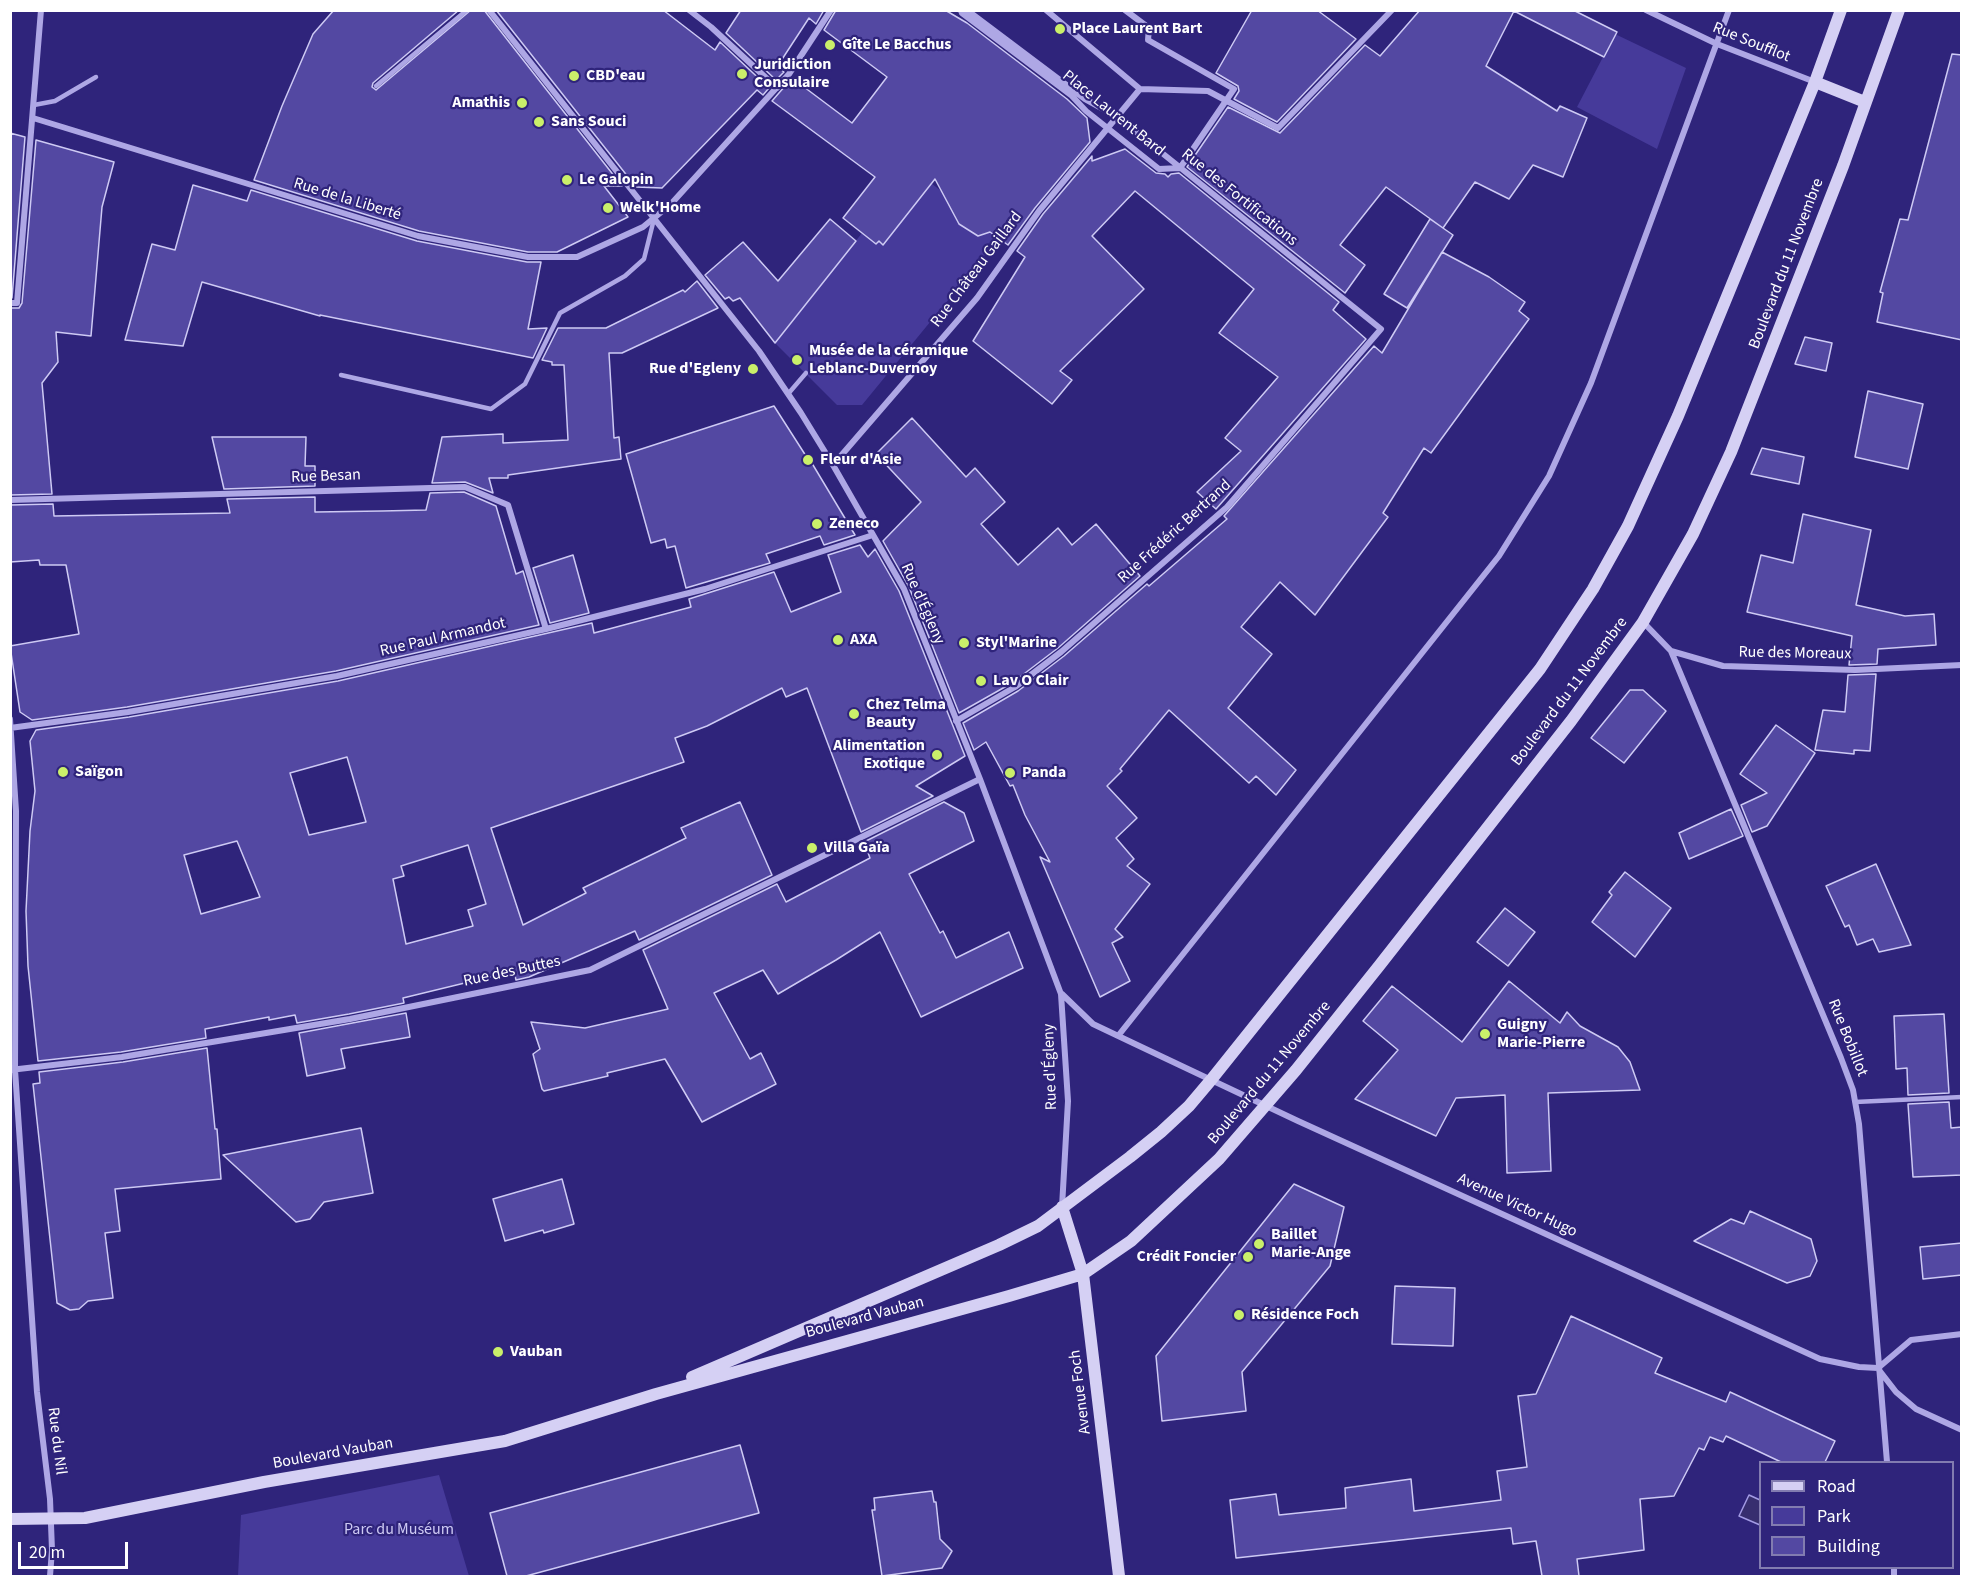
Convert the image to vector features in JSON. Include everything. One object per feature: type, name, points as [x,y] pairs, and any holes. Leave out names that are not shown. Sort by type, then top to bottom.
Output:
[{"type":"main road","points":[[1062,1207],[1161,1132],[1189,1106],[1540,669],[1593,589],[1628,525],[1678,416],[1815,82],[1841,10]]},
{"type":"main road","name":"Boulevard du 11 Novembre","points":[[1083,1274],[1131,1241],[1219,1160],[1394,948],[1571,721],[1643,622],[1693,534],[1731,452],[1843,166],[1899,10]]},
{"type":"main road","points":[[1815,82],[1865,102]]},
{"type":"main road","name":"Boulevard Vauban","points":[[656,1394],[999,1245],[1038,1226],[1062,1207]]},
{"type":"main road","name":"Avenue Foch","points":[[1062,1207],[1083,1274],[1119,1576]]},
{"type":"main road","name":"Boulevard Vauban","points":[[10,1519],[85,1518],[264,1482],[505,1441],[656,1394],[1083,1274]]},
{"type":"street","points":[[14,303],[33,118],[41,10]]},
{"type":"street","name":"Rue d'Égleny","points":[[489,10],[759,351],[833,465],[904,589],[980,779],[1061,994],[1068,1101],[1062,1207]]},
{"type":"street","points":[[689,10],[777,87]]},
{"type":"street","name":"Rue de la Liberté","points":[[33,118],[418,237],[528,257],[577,256],[643,227],[671,204],[789,74],[831,10]]},
{"type":"street","name":"Rue des Fortifications","points":[[959,10],[972,14],[1084,99],[1116,116],[1380,329]]},
{"type":"street","name":"Place Laurent Bard","points":[[959,10],[1071,95],[1086,111],[1159,169],[1180,168],[1227,101]]},
{"type":"street","points":[[1046,10],[1140,89],[1208,91],[1278,128],[1392,10]]},
{"type":"street","points":[[1125,10],[1149,28],[1148,40],[1234,89],[1227,101]]},
{"type":"street","name":"Rue Soufflot","points":[[1646,10],[1717,44],[1815,82]]},
{"type":"street","points":[[1118,1036],[1499,556],[1542,486],[1591,383],[1729,10]]},
{"type":"street","name":"Place Laurent Bard","points":[[1116,116],[1140,89]]},
{"type":"street","name":"Rue Château Gaillard","points":[[833,465],[977,298],[1039,211],[1116,116]]},
{"type":"street","name":"Rue Frédéric Bertrand","points":[[956,721],[1015,687],[1061,652],[1227,507],[1380,329]]},
{"type":"street","name":"Rue Besan","points":[[10,500],[465,487],[508,505],[546,629]]},
{"type":"street","name":"Rue Paul Armandot","points":[[11,728],[128,712],[337,676],[546,629],[705,589],[873,535]]},
{"type":"street","name":"Rue des Moreaux","points":[[1643,622],[1671,651],[1723,666],[1855,670],[1962,665]]},
{"type":"street","name":"Rue Bobillot","points":[[1671,651],[1841,1058],[1855,1102],[1860,1136],[1887,1461]]},
{"type":"street","name":"Rue du Nil","points":[[10,719],[16,811],[13,1070],[37,1392],[51,1518],[50,1576]]},
{"type":"street","name":"Rue des Buttes","points":[[13,1070],[122,1057],[350,1019],[590,970],[980,779]]},
{"type":"street","name":"Avenue Victor Hugo","points":[[1061,994],[1093,1024],[1265,1105],[1820,1359],[1859,1367],[1878,1368]]},
{"type":"street","points":[[1962,1334],[1911,1340],[1878,1368],[1896,1392],[1916,1408],[1962,1430]]},
{"type":"lane","points":[[376,86],[467,10]]},
{"type":"lane","points":[[34,105],[55,101],[96,77]]},
{"type":"lane","points":[[341,375],[491,409],[525,384],[560,313],[625,276],[644,259],[654,219]]},
{"type":"lane","points":[[788,394],[806,373]]},
{"type":"lane","points":[[1855,1102],[1962,1097]]},
{"type":"green space","points":[[1615,34],[1686,68],[1657,149],[1577,107]]},
{"type":"green space","points":[[931,183],[960,206],[955,217],[958,222],[987,228],[999,238],[862,405],[837,405],[775,343],[862,233],[876,244],[879,241],[883,244]]},
{"type":"green space","name":"Parc du Muséum","points":[[439,1475],[469,1576],[238,1576],[241,1515]]},
{"type":"shaded area","points":[[1749,1495],[1759,1500],[1759,1525],[1739,1516]]},
{"type":"building","points":[[334,10],[459,10],[373,83],[372,87],[376,90],[471,10],[484,10],[622,186],[604,186],[628,217],[557,252],[528,252],[419,231],[254,180],[313,34]]},
{"type":"building","points":[[496,10],[663,10],[715,50],[720,42],[769,88],[763,95],[757,90],[662,188],[636,187]]},
{"type":"building","points":[[741,10],[824,10],[816,24],[809,18],[777,67],[784,72],[776,80],[726,33]]},
{"type":"building","points":[[836,10],[945,10],[967,23],[1067,99],[1087,118],[1090,142],[1035,208],[1008,245],[990,232],[978,236],[959,224],[935,179],[883,245],[879,241],[876,244],[843,218],[875,177],[772,101],[792,78],[852,123],[887,77],[824,30]]},
{"type":"building","points":[[1252,10],[1317,10],[1356,39],[1277,122],[1234,99],[1239,91],[1238,86],[1216,73]]},
{"type":"building","points":[[1420,10],[1573,10],[1617,32],[1604,57],[1514,11],[1486,66],[1557,111],[1560,106],[1587,118],[1563,177],[1533,165],[1509,199],[1475,182],[1443,228],[1386,187],[1340,245],[1365,265],[1345,293],[1187,167],[1228,107],[1280,133],[1365,45],[1380,56]]},
{"type":"building","points":[[1952,54],[1962,55],[1962,340],[1877,322],[1883,293],[1880,292],[1900,219],[1908,220]]},
{"type":"building","points":[[10,133],[25,137],[12,298],[10,298]]},
{"type":"building","points":[[36,140],[114,162],[102,207],[91,336],[56,332],[58,362],[42,383],[52,494],[10,495],[10,308],[19,308],[22,303]]},
{"type":"building","points":[[1125,149],[1156,173],[1165,174],[1168,177],[1179,173],[1339,302],[1333,310],[1366,339],[1216,509],[1197,492],[1241,451],[1225,438],[1278,377],[1219,333],[1254,289],[1135,191],[1092,236],[1144,289],[1060,371],[1072,380],[1052,404],[973,341],[1025,257],[1017,251],[1043,214],[1092,156],[1092,161]]},
{"type":"building","points":[[193,185],[247,201],[251,190],[417,241],[527,262],[541,262],[528,329],[547,328],[533,358],[320,316],[202,282],[183,346],[125,340],[152,244],[175,250]]},
{"type":"building","points":[[830,219],[856,241],[775,343],[740,298],[733,301],[729,297],[725,299],[705,275],[743,242],[778,281]]},
{"type":"building","points":[[1430,219],[1453,235],[1407,308],[1384,294]]},
{"type":"building","points":[[1442,252],[1489,277],[1525,302],[1519,311],[1529,319],[1431,453],[1424,448],[1383,513],[1388,517],[1315,615],[1280,582],[1241,627],[1272,654],[1228,708],[1296,770],[1276,795],[1256,776],[1249,783],[1169,710],[1120,769],[1122,771],[1107,786],[1137,818],[1116,838],[1134,859],[1127,866],[1150,884],[1115,929],[1123,937],[1112,943],[1130,981],[1100,997],[1040,857],[1050,862],[1025,815],[1013,785],[1010,786],[986,742],[974,750],[963,723],[1018,691],[1064,656],[1227,519],[1224,516],[1374,346],[1382,353]]},
{"type":"building","points":[[697,281],[718,308],[622,353],[609,353],[614,438],[619,437],[621,459],[508,475],[508,478],[489,478],[493,493],[465,482],[432,483],[442,437],[503,434],[503,443],[568,440],[564,365],[552,365],[552,362],[542,360],[558,328],[606,328],[683,290],[685,292]]},
{"type":"building","points":[[1805,337],[1832,343],[1826,371],[1795,364]]},
{"type":"building","points":[[1868,391],[1923,404],[1908,469],[1855,457]]},
{"type":"building","points":[[774,406],[807,455],[855,535],[824,545],[820,536],[766,554],[770,563],[686,588],[675,546],[667,548],[665,539],[651,543],[626,454]]},
{"type":"building","points":[[912,418],[966,477],[975,468],[1005,502],[981,524],[1018,565],[1058,528],[1072,545],[1096,524],[1140,576],[1058,648],[1012,683],[959,713],[909,587],[883,541],[921,502],[876,454]]},
{"type":"building","points":[[212,437],[306,437],[305,466],[315,466],[315,486],[224,489]]},
{"type":"building","points":[[1762,448],[1804,457],[1799,484],[1751,474]]},
{"type":"building","points":[[464,492],[496,506],[516,574],[523,571],[539,625],[336,671],[127,707],[32,720],[20,712],[10,646],[79,634],[66,565],[40,565],[39,560],[10,562],[10,505],[53,504],[54,516],[230,513],[227,499],[315,497],[315,512],[426,510],[430,493]]},
{"type":"building","points":[[1803,514],[1871,530],[1856,605],[1905,616],[1934,614],[1936,645],[1878,649],[1877,664],[1849,665],[1852,636],[1747,612],[1761,555],[1793,563]]},
{"type":"building","points":[[860,545],[868,557],[875,549],[899,591],[965,756],[916,786],[933,796],[861,832],[807,688],[786,697],[782,688],[707,726],[675,738],[684,762],[491,828],[523,925],[586,893],[583,888],[686,838],[681,828],[740,802],[772,875],[639,940],[635,931],[529,977],[516,980],[514,971],[403,998],[404,1003],[349,1014],[297,1023],[295,1015],[269,1020],[269,1017],[205,1029],[206,1038],[121,1052],[38,1061],[28,966],[26,911],[30,831],[35,791],[30,741],[36,730],[129,717],[338,681],[592,623],[594,633],[691,607],[689,599],[774,572],[791,612],[841,592],[828,555]],"holes":[[[347,757],[366,822],[309,835],[290,773]],[[237,841],[260,897],[201,914],[184,855]],[[468,845],[486,904],[468,910],[473,926],[406,944],[393,879],[404,876],[401,866]]]},
{"type":"building","points":[[573,555],[589,613],[550,623],[533,568]]},
{"type":"building","points":[[1876,674],[1870,751],[1854,750],[1854,754],[1815,750],[1823,710],[1845,712],[1848,675]]},
{"type":"building","points":[[1630,690],[1643,690],[1666,711],[1624,763],[1591,738]]},
{"type":"building","points":[[1776,725],[1815,753],[1767,826],[1752,832],[1741,805],[1767,793],[1740,774]]},
{"type":"building","points":[[944,802],[964,813],[974,841],[909,874],[940,933],[943,931],[956,958],[1009,932],[1023,968],[921,1017],[880,932],[778,994],[763,970],[714,993],[750,1059],[761,1053],[776,1084],[702,1122],[665,1059],[607,1073],[608,1076],[544,1091],[542,1089],[533,1054],[540,1049],[531,1022],[585,1028],[668,1009],[643,950],[777,884],[786,902],[870,858],[864,842]]},
{"type":"building","points":[[1731,809],[1743,836],[1689,859],[1679,833]]},
{"type":"building","points":[[1876,864],[1911,945],[1879,952],[1873,939],[1857,945],[1849,925],[1845,927],[1826,886]]},
{"type":"building","points":[[1625,872],[1671,908],[1635,957],[1592,922],[1612,895],[1609,892]]},
{"type":"building","points":[[1505,908],[1535,932],[1508,966],[1477,942]]},
{"type":"building","points":[[1509,981],[1560,1023],[1567,1012],[1580,1026],[1618,1047],[1630,1062],[1640,1090],[1548,1093],[1551,1171],[1507,1173],[1505,1095],[1456,1098],[1436,1136],[1355,1099],[1398,1050],[1363,1021],[1392,986],[1462,1042]]},
{"type":"building","points":[[406,1013],[410,1037],[341,1049],[345,1068],[307,1076],[299,1033]]},
{"type":"building","points":[[1944,1014],[1949,1093],[1908,1095],[1907,1068],[1896,1069],[1894,1016]]},
{"type":"building","points":[[207,1048],[221,1179],[115,1189],[120,1231],[105,1233],[113,1298],[88,1301],[79,1309],[70,1310],[57,1303],[33,1084],[40,1083],[39,1072],[123,1062]]},
{"type":"building","points":[[1949,1102],[1951,1128],[1962,1127],[1962,1175],[1913,1177],[1908,1104]]},
{"type":"building","points":[[361,1128],[373,1193],[324,1202],[310,1219],[296,1222],[223,1155]]},
{"type":"building","points":[[562,1179],[574,1224],[505,1241],[493,1199]]},
{"type":"building","name":"Résidence Foch","points":[[1294,1184],[1344,1207],[1330,1266],[1242,1372],[1246,1411],[1162,1421],[1156,1356]]},
{"type":"building","points":[[1750,1211],[1811,1239],[1817,1261],[1810,1276],[1787,1283],[1694,1241],[1731,1219],[1744,1224]]},
{"type":"building","points":[[1962,1243],[1962,1275],[1923,1279],[1920,1247]]},
{"type":"building","points":[[1395,1286],[1455,1288],[1453,1346],[1392,1344]]},
{"type":"building","points":[[1571,1316],[1662,1358],[1655,1373],[1726,1402],[1730,1392],[1835,1441],[1825,1461],[1779,1461],[1726,1436],[1723,1442],[1710,1437],[1704,1450],[1699,1448],[1674,1496],[1640,1499],[1644,1550],[1577,1559],[1579,1576],[1542,1576],[1536,1541],[1513,1544],[1511,1528],[1236,1558],[1230,1500],[1276,1494],[1279,1515],[1346,1508],[1345,1488],[1411,1479],[1414,1511],[1501,1500],[1497,1471],[1527,1467],[1518,1396],[1536,1394]]},
{"type":"building","points":[[740,1445],[759,1513],[526,1576],[507,1576],[490,1513]]},
{"type":"building","points":[[932,1491],[934,1502],[936,1502],[940,1539],[952,1551],[942,1568],[882,1576],[872,1510],[875,1510],[874,1498]]},
{"type":"place","name":"Place Laurent Bart","points":[[1060,29]]},
{"type":"place","name":"Gîte Le Bacchus","points":[[830,45]]},
{"type":"place","name":"Juridiction Consulaire","points":[[742,74]]},
{"type":"place","name":"CBD'eau","points":[[574,76]]},
{"type":"place","name":"Amathis","points":[[522,103]]},
{"type":"place","name":"Sans Souci","points":[[539,122]]},
{"type":"place","name":"Le Galopin","points":[[567,180]]},
{"type":"place","name":"Welk'Home","points":[[608,208]]},
{"type":"place","name":"Musée de la céramique Leblanc-Duvernoy","points":[[797,360]]},
{"type":"place","name":"Rue d'Egleny","points":[[753,369]]},
{"type":"place","name":"Fleur d'Asie","points":[[808,460]]},
{"type":"place","name":"Zeneco","points":[[817,524]]},
{"type":"place","name":"AXA","points":[[838,640]]},
{"type":"place","name":"Styl'Marine","points":[[964,643]]},
{"type":"place","name":"Lav O Clair","points":[[981,681]]},
{"type":"place","name":"Chez Telma Beauty","points":[[854,714]]},
{"type":"place","name":"Alimentation Exotique","points":[[937,755]]},
{"type":"place","name":"Saïgon","points":[[63,772]]},
{"type":"place","name":"Panda","points":[[1010,773]]},
{"type":"place","name":"Villa Gaïa","points":[[812,848]]},
{"type":"place","name":"Guigny Marie-Pierre","points":[[1485,1034]]},
{"type":"place","name":"Baillet Marie-Ange","points":[[1259,1244]]},
{"type":"place","name":"Crédit Foncier","points":[[1248,1257]]},
{"type":"place","name":"Résidence Foch","points":[[1239,1315]]},
{"type":"place","name":"Vauban","points":[[498,1352]]}]
